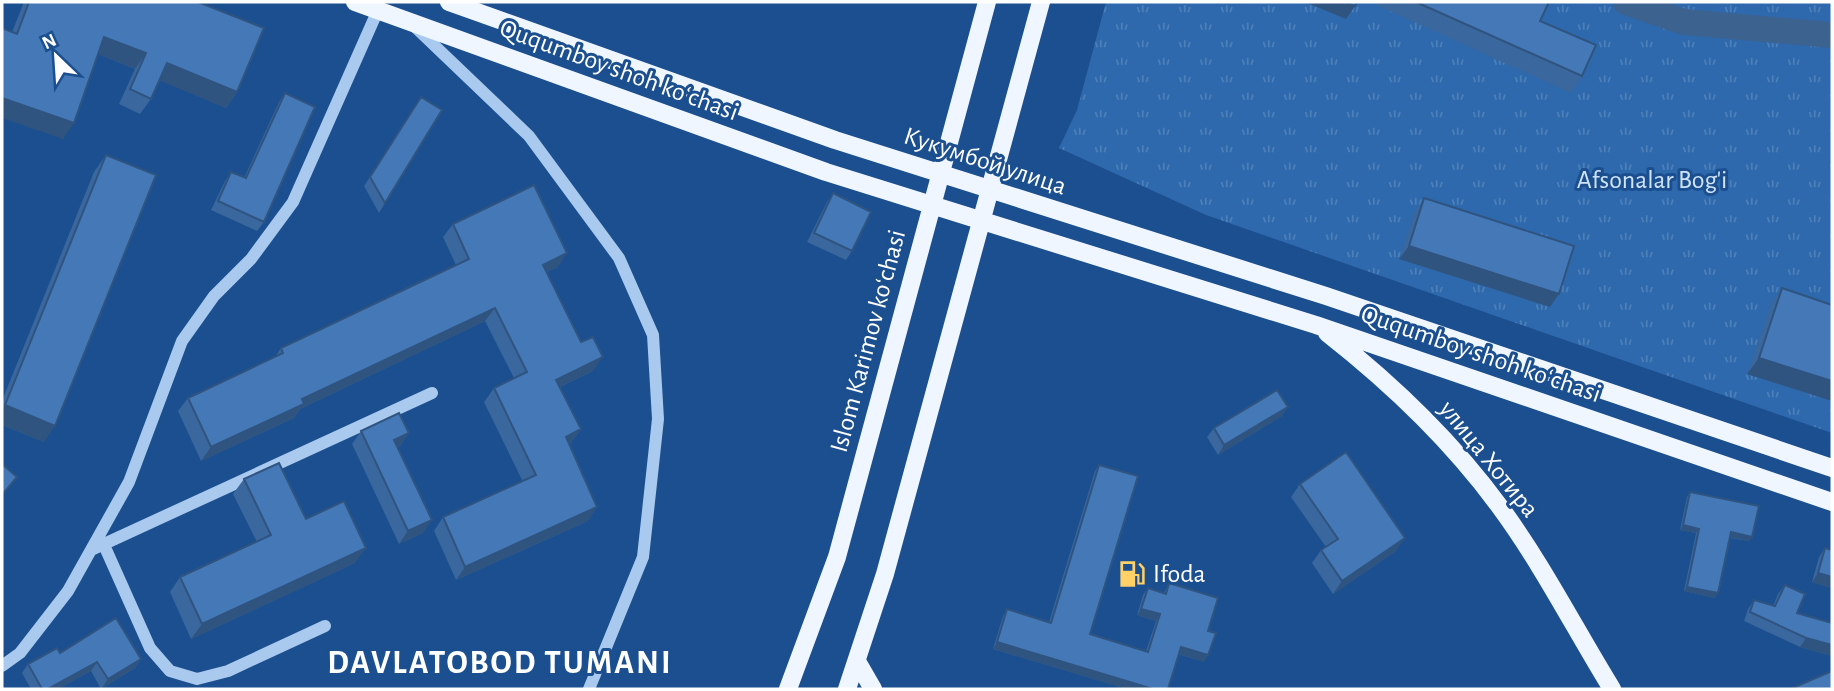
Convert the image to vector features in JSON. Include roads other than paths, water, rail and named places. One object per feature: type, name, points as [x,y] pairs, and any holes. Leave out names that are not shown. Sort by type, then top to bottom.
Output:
[{"type":"main road","name":"Ququmboy shoh koʻchasi","points":[[355,2],[826,172],[1110,263],[1316,324],[1832,502]]},
{"type":"main road","name":"Ququmboy shoh koʻchasi","points":[[449,2],[835,140]]},
{"type":"main road","name":"Islom Karimov koʻchasi","points":[[788,689],[837,557],[987,2]]},
{"type":"main road","points":[[847,689],[858,663],[885,574],[1041,2]]},
{"type":"main road","name":"Кукумбой улица","points":[[835,140],[1120,232]]},
{"type":"main road","name":"Ququmboy shoh koʻchasi","points":[[1120,232],[1326,296],[1832,468]]},
{"type":"main road","name":"улица Хотира","points":[[1316,324],[1380,374],[1465,462],[1501,508],[1612,689]]},
{"type":"main road","points":[[858,663],[873,689]]},
{"type":"street","points":[[2,666],[20,653],[68,591],[130,482],[182,341],[214,296],[251,259],[293,202],[378,10]]},
{"type":"street","points":[[410,22],[529,136],[619,258],[653,335],[658,419],[643,556],[589,689]]},
{"type":"street","points":[[91,550],[432,393]]},
{"type":"street","points":[[104,545],[150,648],[170,671],[197,679],[228,671],[325,626]]},
{"type":"waterway","points":[[1626,2],[1684,22],[1832,35]]},
{"type":"place","name":"Ifoda","points":[[1132,574]]},
{"type":"district","name":"DAVLATOBOD TUMANI","points":[[500,663]]},
{"type":"park label","name":"Afsonalar Bog'i","points":[[1652,180]]}]
